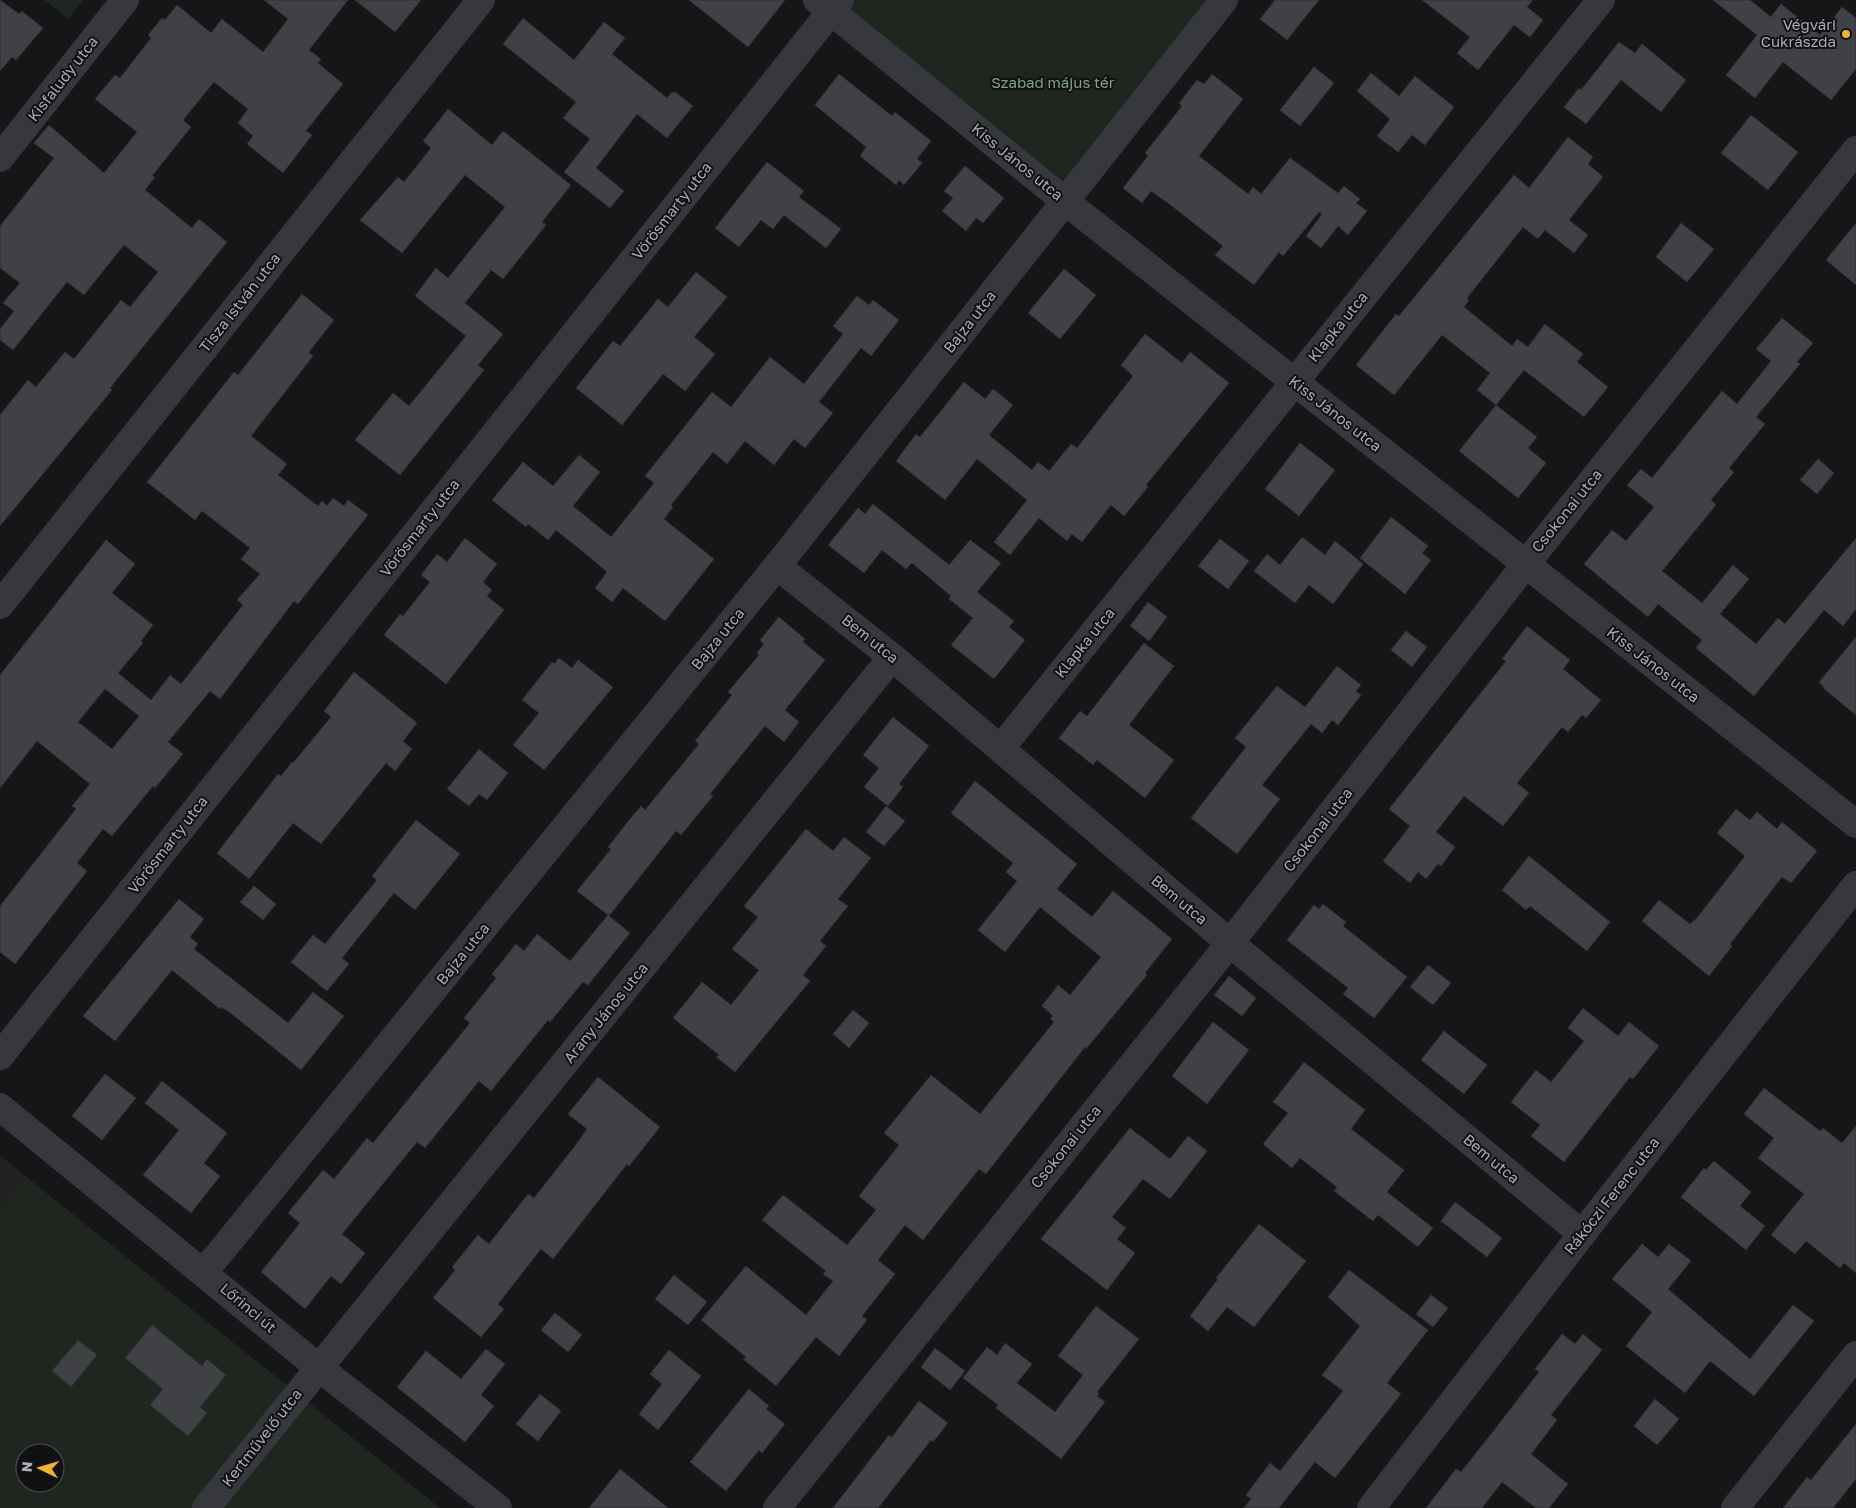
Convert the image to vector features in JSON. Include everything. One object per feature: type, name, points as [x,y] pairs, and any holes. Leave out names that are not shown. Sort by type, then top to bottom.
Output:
[{"type":"street","name":"Kisfaludy utca","points":[[0,158],[125,0]]},
{"type":"street","name":"Tisza István utca","points":[[0,605],[481,0]]},
{"type":"street","name":"Bajza utca","points":[[203,1271],[218,1255],[777,566],[1224,0]]},
{"type":"street","name":"Klapka utca","points":[[1001,748],[1601,0]]},
{"type":"street","name":"Kiss János utca","points":[[829,4],[1066,202],[1524,565],[1856,824]]},
{"type":"street","name":"Vörösmarty utca","points":[[0,1056],[829,4]]},
{"type":"street","name":"Csokonai utca","points":[[777,1508],[1230,943],[1524,565],[1856,150]]},
{"type":"street","name":"Bem utca","points":[[777,566],[892,657],[1230,943],[1582,1234]]},
{"type":"street","name":"Arany János utca","points":[[318,1367],[334,1351],[892,657]]},
{"type":"street","name":"Rákóczi Ferenc utca","points":[[1370,1508],[1582,1234],[1856,886]]},
{"type":"street","name":"Lőrinci út","points":[[0,1107],[203,1271],[318,1367],[498,1508]]},
{"type":"street","points":[[1734,1508],[1856,1355]]},
{"type":"street","name":"Kertművelő utca","points":[[206,1508],[318,1367]]},
{"type":"shaded area","points":[[0,1155],[24,1175],[0,1207]]},
{"type":"green space","points":[[44,0],[83,0],[68,19]]},
{"type":"green space","name":"Szabad május tér","points":[[840,0],[1224,0],[1066,202]]},
{"type":"green space","points":[[24,1175],[440,1508],[0,1508],[0,1207]]},
{"type":"building","points":[[0,0],[19,14],[22,11],[43,28],[16,60],[12,57],[0,71]]},
{"type":"building","points":[[264,0],[348,0],[309,50],[321,59],[318,63],[343,84],[306,131],[312,135],[283,173],[247,144],[253,136],[238,123],[248,109],[214,82],[183,120],[191,127],[152,176],[155,177],[145,190],[192,228],[199,219],[227,242],[110,388],[112,390],[0,526],[0,415],[28,380],[36,387],[65,352],[74,359],[121,300],[130,307],[158,272],[124,245],[84,295],[67,282],[13,350],[0,340],[0,329],[14,311],[3,303],[20,283],[0,268],[0,226],[54,158],[34,143],[49,125],[104,173],[137,132],[95,99],[115,75],[120,78],[151,38],[148,35],[162,18],[165,20],[177,5],[211,33],[222,19],[263,52],[288,19]]},
{"type":"building","points":[[355,0],[421,0],[395,32]]},
{"type":"building","points":[[689,0],[785,0],[748,47]]},
{"type":"building","points":[[1275,0],[1319,0],[1287,40],[1260,19]]},
{"type":"building","points":[[1422,0],[1533,0],[1527,7],[1543,20],[1530,37],[1514,25],[1478,70],[1457,53],[1470,37]]},
{"type":"building","points":[[1713,0],[1750,0],[1771,17],[1781,4],[1820,35],[1842,7],[1856,18],[1856,69],[1831,100],[1783,62],[1755,98],[1726,75],[1757,35]]},
{"type":"building","points":[[523,18],[574,60],[604,22],[625,38],[612,54],[667,98],[672,92],[675,92],[693,106],[667,138],[637,114],[596,168],[624,191],[610,208],[564,172],[590,139],[563,118],[576,102],[503,44]]},
{"type":"building","points":[[1619,42],[1635,53],[1642,44],[1686,80],[1661,112],[1621,80],[1586,124],[1564,107],[1579,88],[1581,90]]},
{"type":"building","points":[[1314,67],[1334,83],[1300,126],[1280,110]]},
{"type":"building","points":[[1371,73],[1399,96],[1415,76],[1454,107],[1425,145],[1412,135],[1398,152],[1377,136],[1390,119],[1357,91]]},
{"type":"building","points":[[839,74],[892,116],[895,112],[931,141],[917,159],[922,163],[904,185],[899,180],[896,185],[860,156],[866,147],[815,105]]},
{"type":"building","points":[[1212,74],[1243,99],[1199,156],[1248,194],[1253,187],[1261,194],[1290,158],[1338,193],[1344,186],[1360,199],[1356,203],[1367,211],[1348,235],[1338,226],[1321,248],[1306,236],[1322,214],[1319,212],[1283,256],[1279,252],[1254,285],[1215,255],[1223,246],[1168,203],[1151,191],[1142,203],[1123,188],[1148,156],[1145,153],[1182,106],[1179,103],[1197,80],[1204,84]]},
{"type":"building","points":[[448,109],[492,145],[503,131],[571,185],[542,222],[546,225],[503,279],[491,270],[465,303],[503,334],[478,365],[484,370],[400,475],[355,440],[393,393],[409,406],[466,336],[415,296],[436,268],[448,278],[505,207],[465,175],[402,253],[360,220],[398,177],[404,182],[431,148],[423,141]]},
{"type":"building","points":[[1751,115],[1798,152],[1768,190],[1721,153]]},
{"type":"building","points":[[1568,137],[1593,157],[1588,164],[1603,177],[1569,220],[1588,235],[1574,253],[1545,230],[1538,239],[1523,227],[1467,298],[1469,300],[1464,307],[1512,346],[1517,339],[1528,347],[1545,324],[1583,354],[1577,362],[1608,387],[1584,417],[1524,370],[1496,405],[1477,390],[1490,373],[1442,335],[1394,395],[1356,365],[1396,314],[1399,316],[1514,175],[1529,188]]},
{"type":"building","points":[[767,162],[804,191],[799,197],[841,229],[826,248],[784,215],[773,229],[761,220],[739,247],[715,228]]},
{"type":"building","points":[[965,166],[1004,198],[983,223],[976,218],[966,231],[942,211],[953,198],[944,191]]},
{"type":"building","points":[[1681,223],[1714,249],[1687,282],[1656,257]]},
{"type":"building","points":[[1856,223],[1856,285],[1826,260]]},
{"type":"building","points":[[1064,269],[1096,295],[1060,339],[1028,313]]},
{"type":"building","points":[[696,272],[727,297],[694,337],[715,354],[685,391],[663,374],[622,425],[576,388],[613,341],[620,346],[658,299],[668,307]]},
{"type":"building","points":[[302,294],[334,320],[309,352],[313,356],[251,436],[287,464],[278,475],[318,506],[322,501],[327,506],[333,498],[344,506],[348,500],[368,515],[298,604],[294,601],[220,699],[210,691],[168,742],[183,754],[155,788],[153,786],[112,836],[103,829],[77,863],[87,871],[15,964],[0,952],[0,906],[76,809],[72,806],[90,784],[37,741],[0,788],[0,675],[106,540],[135,564],[112,593],[153,625],[141,641],[143,643],[118,673],[151,700],[170,675],[181,684],[243,605],[237,600],[260,574],[241,559],[250,548],[202,511],[195,520],[147,482],[234,372],[238,375]],"holes":[[[105,689],[139,716],[112,749],[78,722]]]},
{"type":"building","points":[[857,296],[869,305],[873,300],[899,320],[871,356],[861,348],[819,402],[833,413],[805,448],[794,439],[774,465],[745,441],[727,464],[713,452],[671,505],[673,507],[664,519],[714,559],[665,621],[623,588],[612,602],[595,588],[607,572],[592,559],[556,530],[548,540],[528,524],[526,527],[492,500],[523,462],[553,486],[579,455],[600,472],[573,506],[611,537],[654,483],[645,476],[712,392],[731,407],[770,357],[804,384],[843,334],[833,326]]},
{"type":"building","points":[[1782,318],[1813,343],[1797,362],[1800,364],[1756,417],[1765,424],[1729,468],[1734,472],[1711,500],[1716,505],[1662,571],[1702,603],[1733,565],[1749,579],[1720,614],[1756,644],[1778,618],[1785,624],[1856,538],[1856,609],[1843,626],[1824,610],[1754,696],[1696,648],[1702,640],[1658,604],[1648,617],[1584,564],[1612,530],[1626,541],[1654,507],[1627,485],[1641,469],[1652,478],[1722,391],[1737,404],[1771,361],[1756,349]]},
{"type":"building","points":[[1145,334],[1182,363],[1190,352],[1229,383],[1146,485],[1148,487],[1124,516],[1111,505],[1082,542],[1072,534],[1067,541],[1039,518],[1010,555],[994,542],[1027,500],[977,459],[945,500],[896,461],[916,434],[920,437],[964,382],[985,399],[993,389],[1013,405],[989,435],[1032,470],[1038,462],[1049,471],[1071,444],[1077,448],[1133,376],[1121,365]]},
{"type":"building","points":[[1496,405],[1537,437],[1528,448],[1546,463],[1518,498],[1459,451]]},
{"type":"building","points":[[1300,443],[1335,470],[1299,516],[1265,489]]},
{"type":"building","points":[[1818,459],[1834,473],[1817,494],[1800,480]]},
{"type":"building","points":[[873,504],[949,565],[970,540],[1001,563],[977,592],[1014,621],[1009,627],[1025,640],[994,679],[951,645],[973,618],[949,599],[951,596],[912,563],[906,569],[882,550],[864,573],[828,545],[858,508],[865,514]]},
{"type":"building","points":[[1391,517],[1428,546],[1422,553],[1431,560],[1405,594],[1360,558]]},
{"type":"building","points":[[1302,537],[1325,555],[1335,541],[1363,564],[1333,604],[1309,585],[1295,603],[1254,571],[1267,554],[1280,565]]},
{"type":"building","points":[[465,538],[497,564],[483,582],[492,590],[487,596],[504,610],[446,684],[384,635],[400,614],[403,616],[430,582],[421,575],[437,554],[447,562]]},
{"type":"building","points":[[1220,539],[1249,561],[1228,589],[1198,566]]},
{"type":"building","points":[[1148,602],[1167,617],[1149,641],[1130,626]]},
{"type":"building","points":[[779,617],[805,639],[803,642],[825,660],[785,710],[799,722],[784,742],[765,726],[710,794],[713,796],[681,835],[676,831],[609,916],[630,933],[588,985],[583,982],[550,1022],[548,1020],[491,1091],[479,1081],[425,1148],[417,1142],[342,1234],[365,1253],[341,1284],[331,1276],[305,1309],[261,1272],[300,1223],[288,1213],[323,1170],[334,1179],[367,1138],[373,1143],[470,1023],[464,1018],[496,978],[492,974],[516,944],[524,951],[537,934],[570,961],[608,915],[577,891],[611,849],[608,847],[630,819],[641,806],[645,810],[699,744],[695,741],[732,695],[728,692],[759,655],[757,653],[764,644],[760,640]]},
{"type":"building","points":[[1527,626],[1570,660],[1563,669],[1601,700],[1586,718],[1582,715],[1568,732],[1562,727],[1517,783],[1529,793],[1503,826],[1464,796],[1436,832],[1455,847],[1441,866],[1438,864],[1426,879],[1418,872],[1410,883],[1383,861],[1410,826],[1389,809],[1506,661],[1502,659]]},
{"type":"building","points":[[1406,631],[1427,647],[1412,667],[1391,650]]},
{"type":"building","points":[[1856,637],[1856,715],[1823,688],[1819,682]]},
{"type":"building","points":[[1144,643],[1174,666],[1129,725],[1174,760],[1145,798],[1097,760],[1093,765],[1059,738],[1080,711],[1087,716]]},
{"type":"building","points":[[559,658],[572,668],[578,660],[613,687],[544,770],[513,745],[539,713],[522,700],[552,662],[554,664]]},
{"type":"building","points":[[1337,666],[1361,685],[1356,691],[1361,695],[1338,725],[1332,720],[1322,733],[1311,724],[1262,785],[1280,799],[1237,854],[1191,818],[1246,747],[1235,738],[1277,686],[1305,707]]},
{"type":"building","points":[[354,672],[417,723],[403,741],[412,749],[395,771],[386,763],[321,844],[293,823],[249,879],[217,853],[278,774],[281,776],[331,717],[324,711]]},
{"type":"building","points":[[893,717],[929,746],[899,784],[903,787],[888,806],[864,787],[879,768],[863,755]]},
{"type":"building","points":[[479,749],[508,773],[487,800],[479,794],[469,806],[447,789]]},
{"type":"building","points":[[975,781],[1077,864],[1057,889],[1092,917],[1113,891],[1172,939],[1145,973],[1147,975],[1086,1049],[1085,1047],[986,1174],[979,1169],[923,1240],[905,1225],[878,1260],[895,1274],[862,1316],[867,1320],[839,1356],[816,1337],[776,1386],[743,1359],[746,1357],[701,1320],[746,1266],[806,1315],[833,1281],[823,1274],[826,1271],[762,1220],[783,1195],[847,1245],[876,1210],[859,1196],[899,1145],[884,1133],[931,1075],[980,1114],[1054,1022],[1050,1019],[1053,1016],[1042,1006],[1058,985],[1070,995],[1101,957],[1040,907],[1005,952],[978,930],[1017,881],[1006,872],[1013,863],[951,813]]},
{"type":"building","points":[[886,806],[905,821],[884,846],[866,832]]},
{"type":"building","points":[[1736,809],[1750,820],[1757,812],[1777,829],[1782,822],[1817,851],[1791,883],[1782,877],[1730,944],[1732,946],[1709,976],[1642,921],[1659,900],[1690,924],[1697,918],[1745,856],[1717,833]]},
{"type":"building","points":[[416,820],[460,854],[415,910],[394,893],[342,958],[349,964],[327,991],[291,962],[313,935],[325,944],[377,880],[372,876]]},
{"type":"building","points":[[806,829],[833,851],[844,837],[871,858],[838,899],[848,906],[820,941],[826,946],[803,975],[810,981],[735,1072],[716,1057],[719,1055],[673,1018],[702,982],[731,1005],[759,970],[732,949],[758,917],[744,906]]},
{"type":"building","points":[[1529,856],[1610,922],[1587,951],[1530,906],[1526,910],[1502,890]]},
{"type":"building","points":[[254,886],[276,904],[263,920],[240,902]]},
{"type":"building","points":[[179,899],[204,919],[190,937],[198,944],[194,949],[288,1023],[313,992],[344,1016],[301,1070],[232,1014],[221,1007],[220,1009],[172,970],[115,1041],[83,1016]]},
{"type":"building","points":[[1323,904],[1346,922],[1343,926],[1407,977],[1374,1018],[1343,994],[1348,988],[1287,940],[1314,905],[1319,909]]},
{"type":"building","points":[[1428,965],[1451,983],[1433,1005],[1410,987]]},
{"type":"building","points":[[1229,976],[1256,998],[1242,1016],[1214,995]]},
{"type":"building","points":[[1583,1008],[1618,1036],[1629,1022],[1659,1046],[1633,1079],[1630,1077],[1564,1162],[1531,1136],[1540,1125],[1511,1102],[1536,1070],[1551,1082],[1584,1041],[1568,1028]]},
{"type":"building","points":[[853,1010],[869,1023],[849,1048],[833,1034]]},
{"type":"building","points":[[1213,1022],[1249,1050],[1207,1104],[1172,1076]]},
{"type":"building","points":[[1444,1031],[1487,1065],[1464,1094],[1421,1060]]},
{"type":"building","points":[[1304,1062],[1365,1110],[1351,1129],[1404,1170],[1387,1192],[1433,1228],[1418,1247],[1378,1215],[1373,1221],[1334,1191],[1337,1187],[1300,1158],[1292,1168],[1263,1144],[1288,1113],[1273,1102]]},
{"type":"building","points":[[105,1074],[136,1098],[102,1140],[72,1116]]},
{"type":"building","points":[[598,1077],[660,1127],[629,1166],[627,1164],[553,1259],[541,1249],[498,1304],[504,1309],[481,1337],[433,1298],[455,1270],[452,1267],[478,1235],[489,1244],[528,1194],[534,1198],[575,1146],[587,1129],[568,1114]]},
{"type":"building","points":[[162,1081],[227,1133],[204,1163],[220,1176],[191,1213],[143,1175],[179,1130],[145,1103]]},
{"type":"building","points":[[1764,1088],[1820,1131],[1823,1128],[1842,1143],[1856,1126],[1856,1273],[1844,1263],[1840,1268],[1806,1241],[1795,1254],[1771,1235],[1804,1194],[1758,1158],[1774,1138],[1744,1114]]},
{"type":"building","points":[[1130,1128],[1170,1159],[1188,1136],[1207,1151],[1170,1199],[1143,1179],[1112,1217],[1126,1228],[1117,1239],[1135,1253],[1107,1290],[1041,1239]]},
{"type":"building","points":[[1714,1161],[1751,1192],[1740,1206],[1765,1226],[1746,1250],[1681,1197],[1704,1168],[1706,1170]]},
{"type":"building","points":[[1455,1202],[1502,1238],[1487,1257],[1441,1221]]},
{"type":"building","points":[[1259,1224],[1306,1261],[1254,1327],[1227,1307],[1208,1331],[1190,1316],[1218,1279],[1216,1278]]},
{"type":"building","points":[[1642,1244],[1658,1257],[1669,1244],[1691,1261],[1668,1289],[1750,1359],[1793,1305],[1814,1321],[1754,1396],[1710,1361],[1685,1393],[1626,1346],[1652,1312],[1612,1279]]},
{"type":"building","points":[[1349,1270],[1428,1330],[1387,1383],[1401,1394],[1335,1478],[1315,1462],[1279,1508],[1244,1508],[1251,1499],[1246,1495],[1270,1463],[1280,1471],[1343,1391],[1322,1375],[1360,1326],[1328,1297]]},
{"type":"building","points":[[674,1275],[707,1302],[688,1325],[655,1299]]},
{"type":"building","points":[[1431,1295],[1448,1308],[1433,1327],[1416,1314]]},
{"type":"building","points":[[1096,1306],[1139,1339],[1097,1392],[1099,1394],[1097,1396],[1105,1402],[1061,1459],[996,1408],[998,1405],[963,1378],[987,1347],[997,1355],[1005,1343],[1032,1364],[1017,1383],[1055,1412],[1083,1375],[1058,1356]]},
{"type":"building","points":[[555,1313],[582,1335],[568,1352],[541,1330]]},
{"type":"building","points":[[152,1325],[202,1366],[207,1359],[226,1375],[200,1407],[207,1413],[188,1436],[150,1405],[163,1389],[125,1358]]},
{"type":"building","points":[[1562,1334],[1575,1344],[1583,1334],[1602,1350],[1551,1415],[1557,1420],[1531,1454],[1568,1484],[1549,1508],[1536,1508],[1502,1482],[1482,1508],[1426,1508],[1456,1469],[1461,1472],[1495,1429],[1539,1372],[1535,1369]]},
{"type":"building","points":[[78,1340],[97,1355],[71,1387],[52,1371]]},
{"type":"building","points":[[935,1348],[965,1371],[950,1390],[921,1367]]},
{"type":"building","points":[[486,1349],[505,1364],[481,1395],[494,1406],[465,1442],[397,1387],[426,1351],[461,1379]]},
{"type":"building","points":[[669,1350],[701,1376],[658,1430],[639,1414],[662,1384],[650,1374]]},
{"type":"building","points":[[749,1389],[769,1406],[766,1409],[785,1424],[762,1453],[759,1450],[726,1491],[690,1462]]},
{"type":"building","points":[[540,1394],[561,1411],[538,1441],[516,1424]]},
{"type":"building","points":[[1655,1399],[1679,1419],[1657,1445],[1634,1426]]},
{"type":"building","points":[[919,1401],[948,1423],[933,1442],[931,1440],[878,1508],[833,1508],[889,1435],[892,1437]]},
{"type":"building","points":[[1856,1424],[1856,1479],[1833,1508],[1783,1508],[1807,1477],[1811,1480]]},
{"type":"building","points":[[620,1469],[668,1508],[589,1508]]},
{"type":"place","name":"Végvári Cukrászda","points":[[1846,34]]}]
